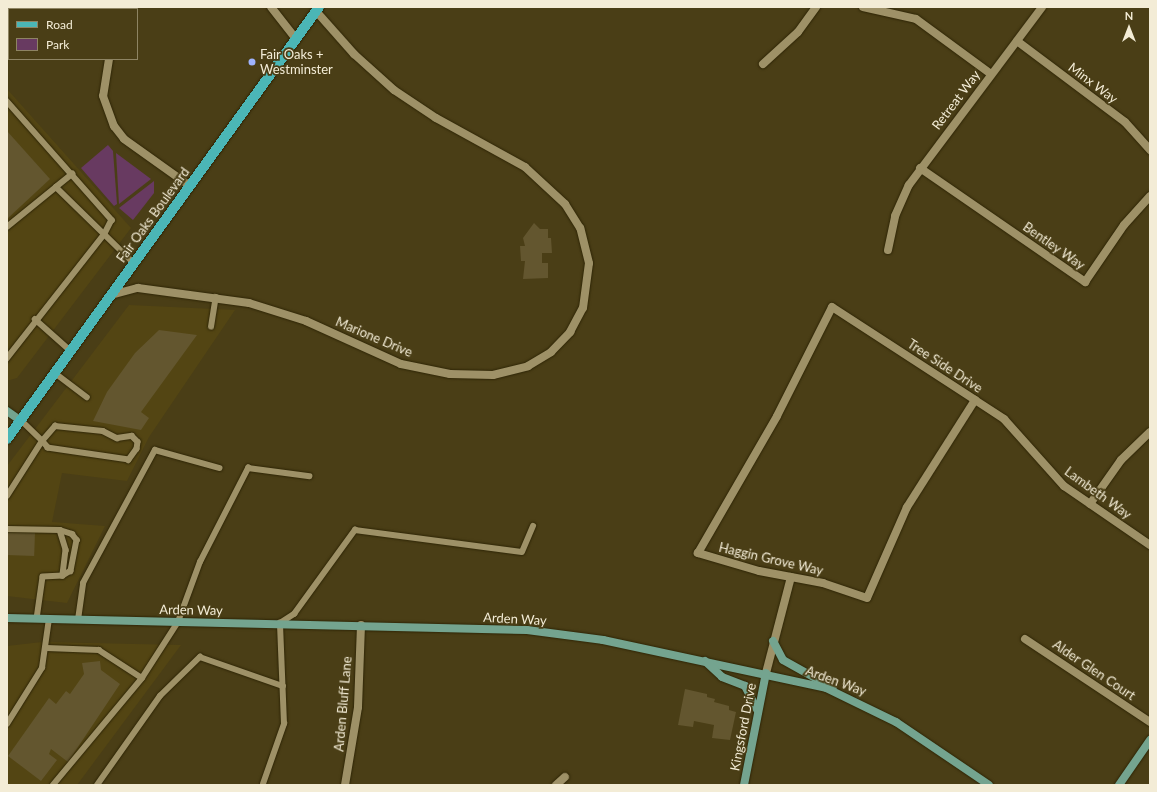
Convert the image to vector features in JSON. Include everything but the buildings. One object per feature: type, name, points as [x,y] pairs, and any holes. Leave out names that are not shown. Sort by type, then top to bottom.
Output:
[{"type":"main road","name":"Fair Oaks Boulevard","points":[[7,439],[318,9]]},
{"type":"street","points":[[271,7],[296,39]]},
{"type":"street","points":[[763,64],[798,32],[816,7]]},
{"type":"street","name":"Retreat Way","points":[[863,7],[916,19],[991,74],[920,168],[899,205],[888,250]]},
{"type":"street","points":[[991,74],[1042,7]]},
{"type":"street","name":"Marione Drive","points":[[112,295],[138,288],[216,297],[306,321],[401,364],[475,376],[511,372],[544,358],[570,332],[583,308],[589,281],[586,245],[576,220],[553,190],[525,167],[436,118],[394,90],[354,54],[318,9]]},
{"type":"street","name":"Minx Way","points":[[1016,41],[1125,122],[1150,150]]},
{"type":"street","points":[[110,60],[103,96],[114,126],[124,139],[190,186]]},
{"type":"street","name":"Bentley Way","points":[[920,168],[1085,282],[1124,225],[1150,196]]},
{"type":"street","name":"Tree Side Drive","points":[[832,307],[975,400],[1017,431],[1036,455]]},
{"type":"street","name":"Haggin Grove Way","points":[[832,307],[777,416],[698,553],[791,576],[866,598],[907,507],[975,400]]},
{"type":"street","points":[[7,411],[20,420]]},
{"type":"street","points":[[1090,504],[1121,460],[1150,432]]},
{"type":"street","name":"Lambeth Way","points":[[1036,455],[1050,473],[1090,504],[1150,545]]},
{"type":"street","points":[[766,673],[773,640],[791,576]]},
{"type":"street","name":"Arden Way","points":[[7,618],[361,625],[565,634],[766,673],[842,694],[896,722],[989,785]]},
{"type":"street","name":"Arden Bluff Lane","points":[[345,785],[358,707],[361,625]]},
{"type":"street","name":"Alder Glen Court","points":[[1025,639],[1150,722]]},
{"type":"street","points":[[773,640],[783,660],[813,674],[842,694]]},
{"type":"street","points":[[704,660],[722,678],[746,686],[758,714]]},
{"type":"street","name":"Kingsford Drive","points":[[744,785],[766,673]]},
{"type":"street","points":[[1119,785],[1150,740]]},
{"type":"street","points":[[556,785],[565,777]]},
{"type":"lane","points":[[7,101],[112,220],[105,234],[35,319],[7,359]]},
{"type":"lane","points":[[7,228],[72,174]]},
{"type":"lane","points":[[56,187],[134,263]]},
{"type":"lane","points":[[211,327],[216,297]]},
{"type":"lane","points":[[35,319],[71,351]]},
{"type":"lane","points":[[55,373],[87,396]]},
{"type":"lane","points":[[7,496],[42,441],[55,426],[103,431],[117,438],[132,436],[138,442],[129,460],[48,448],[42,441],[20,420]]},
{"type":"lane","points":[[78,620],[83,583],[155,450],[220,468]]},
{"type":"lane","points":[[53,785],[142,678],[178,622],[200,562],[248,468],[309,476]]},
{"type":"lane","points":[[7,524],[15,529]]},
{"type":"lane","points":[[263,784],[284,724],[280,623],[294,614],[355,530],[522,552],[533,526]]},
{"type":"lane","points":[[7,529],[60,530],[72,534],[78,546],[71,571],[63,576],[43,576],[37,619]]},
{"type":"lane","points":[[60,530],[66,550],[63,576]]},
{"type":"lane","points":[[7,724],[42,668],[47,648],[49,619]]},
{"type":"lane","points":[[47,648],[99,650],[142,678]]},
{"type":"lane","points":[[97,785],[160,696],[200,657],[283,686]]},
{"type":"shaded area","points":[[7,89],[131,228],[17,378],[10,380],[7,380]]},
{"type":"shaded area","points":[[129,305],[235,310],[149,437],[127,481],[62,473],[52,522],[105,526],[67,603],[7,596],[7,466]]},
{"type":"shaded area","points":[[42,642],[181,645],[77,785],[7,785],[7,646]]},
{"type":"green space","points":[[108,145],[113,151],[117,204],[114,206],[81,168]]},
{"type":"green space","points":[[116,153],[151,179],[119,204]]},
{"type":"green space","points":[[154,181],[154,193],[133,220],[119,208]]},
{"type":"place","name":"Fair Oaks + Westminster","points":[[252,62]]}]
